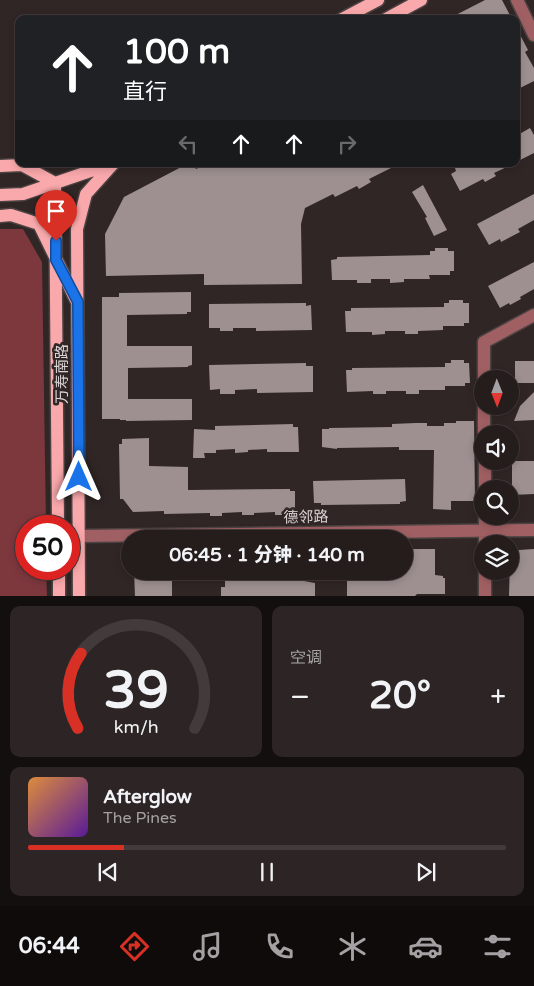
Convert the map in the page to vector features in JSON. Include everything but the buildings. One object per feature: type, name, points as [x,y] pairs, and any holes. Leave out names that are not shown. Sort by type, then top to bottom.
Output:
[{"type":"main road","points":[[350,15],[378,0]]},
{"type":"main road","points":[[393,15],[421,0]]},
{"type":"main road","points":[[0,166],[15,165]]},
{"type":"main road","points":[[30,167],[55,183]]},
{"type":"main road","points":[[0,195],[23,194],[103,167]]},
{"type":"main road","name":"万寿南路","points":[[79,515],[77,229],[86,194],[109,167]]},
{"type":"main road","points":[[55,183],[58,515]]},
{"type":"main road","points":[[0,216],[11,215],[40,224],[78,302]]},
{"type":"main road","points":[[59,580],[59,596]]},
{"type":"main road","name":"万寿南路","points":[[80,580],[80,596]]},
{"type":"street","points":[[517,0],[534,35]]},
{"type":"street","points":[[484,370],[484,342],[534,315]]},
{"type":"street","name":"德邻路","points":[[499,535],[534,530]]},
{"type":"street","name":"德邻路","points":[[80,536],[474,537]]},
{"type":"street","points":[[485,580],[485,596]]},
{"type":"shaded area","points":[[0,229],[23,229],[42,262],[46,515],[15,515],[15,580],[46,580],[47,596],[0,596]]},
{"type":"route","points":[[56,241],[56,260],[78,302],[79,477]]}]
